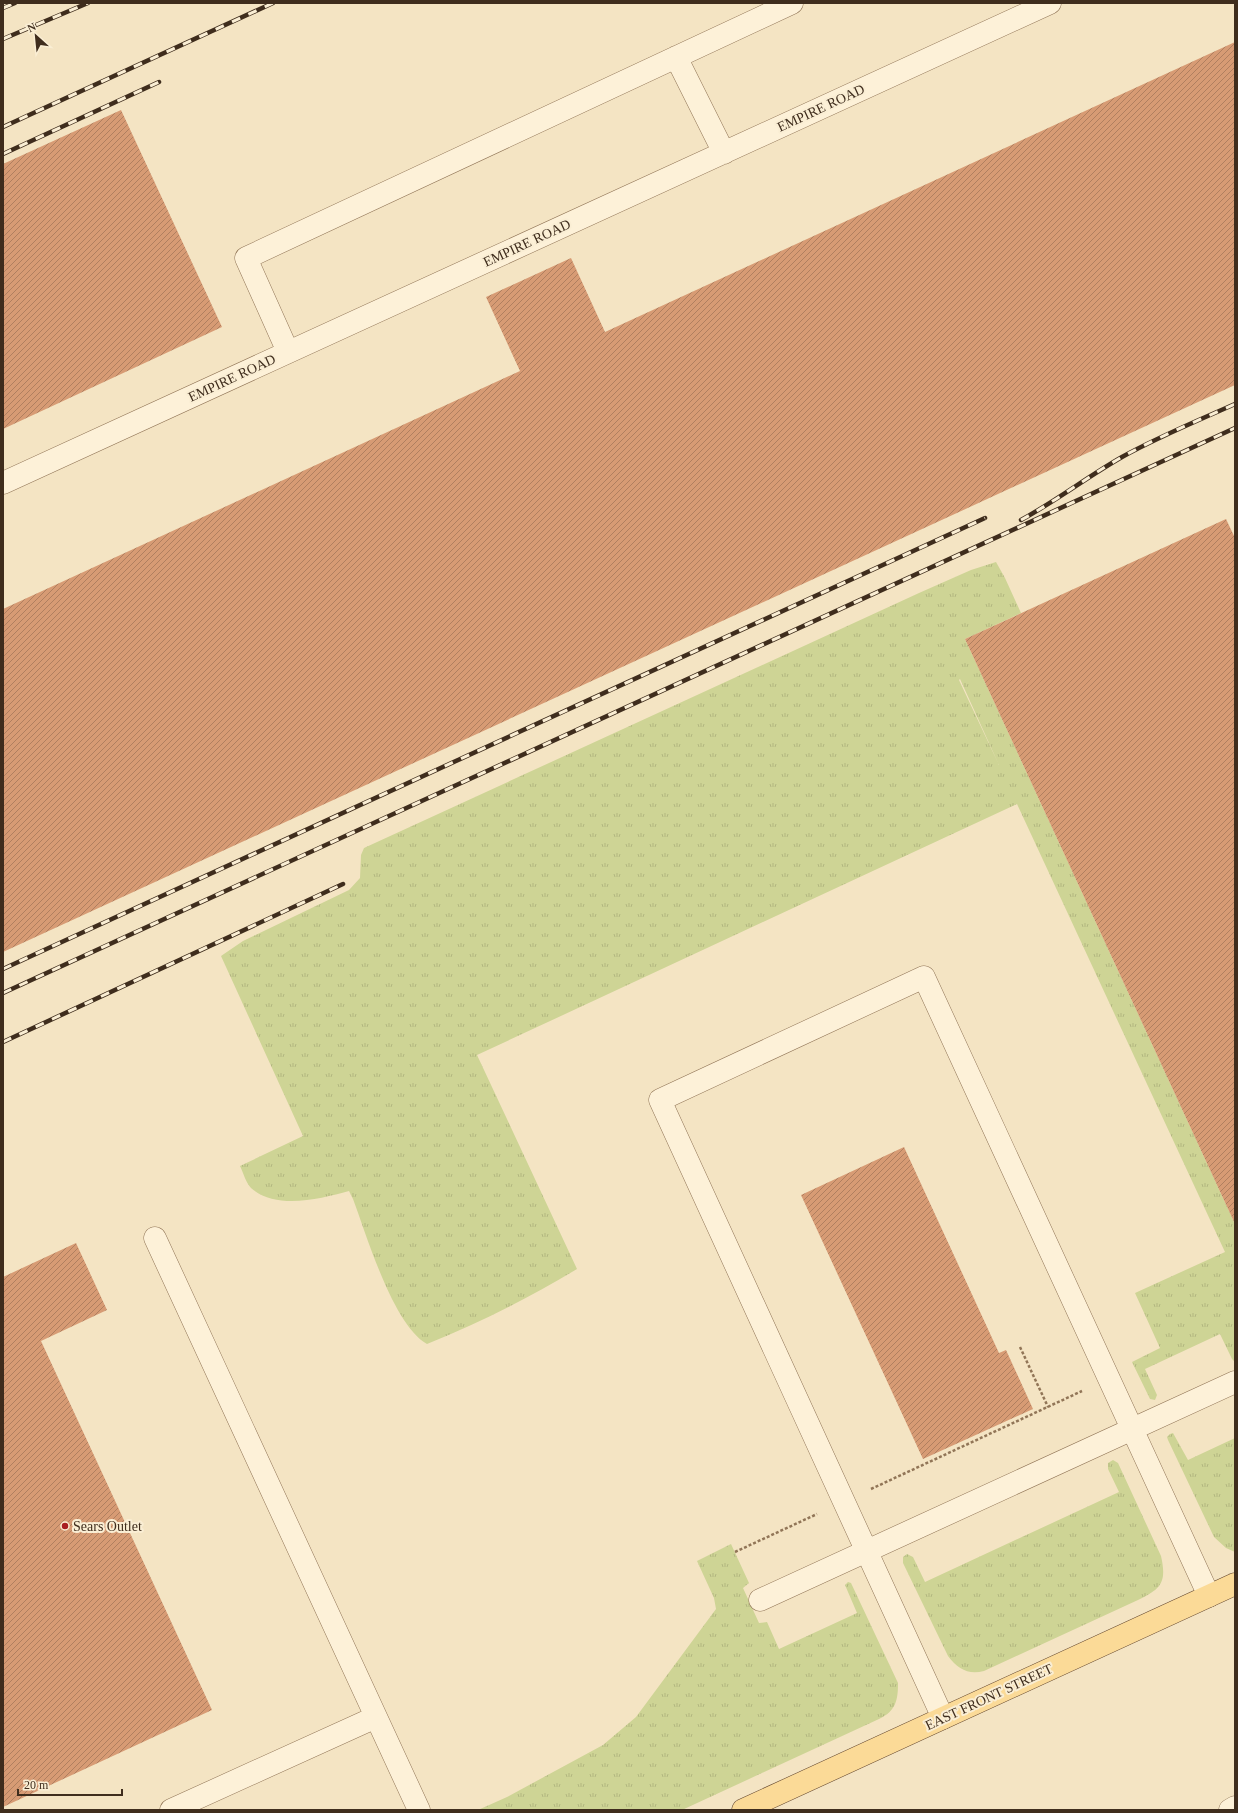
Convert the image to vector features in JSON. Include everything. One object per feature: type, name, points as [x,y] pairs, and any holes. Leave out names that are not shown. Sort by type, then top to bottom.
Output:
[{"type":"main road","name":"EAST FRONT STREET","points":[[743,1810],[1235,1584]]},
{"type":"street","points":[[288,352],[246,258],[792,3]]},
{"type":"street","name":"EMPIRE ROAD","points":[[3,483],[1050,3]]},
{"type":"street","points":[[676,57],[724,152]]},
{"type":"street","points":[[943,1718],[660,1100],[924,977],[1209,1596]]},
{"type":"street","points":[[155,1238],[418,1810]]},
{"type":"street","points":[[760,1600],[1235,1382]]},
{"type":"street","points":[[171,1810],[376,1717]]},
{"type":"street","points":[[1230,1810],[1235,1807]]},
{"type":"path","points":[[1020,1347],[1048,1407]]},
{"type":"path","points":[[735,1552],[1108,1379]]},
{"type":"green space","points":[[996,562],[1021,613],[965,639],[1235,1224],[1235,1362],[1232,1359],[1220,1334],[1145,1369],[1157,1395],[1155,1400],[1150,1399],[1132,1362],[1160,1348],[1135,1293],[1225,1252],[1017,804],[477,1055],[577,1269],[504,1310],[427,1344],[415,1334],[403,1319],[392,1300],[382,1278],[349,1191],[325,1197],[298,1201],[285,1201],[261,1195],[249,1186],[240,1166],[303,1136],[221,956],[243,941],[349,890],[360,878],[361,855],[364,848],[971,570]],"holes":[[[960,679],[999,765],[959,680]]]},
{"type":"green space","points":[[1173,1433],[1188,1460],[1235,1438],[1235,1552],[1226,1548],[1214,1537],[1168,1440],[1167,1437]]},
{"type":"green space","points":[[1113,1460],[1118,1463],[1161,1556],[1163,1573],[1160,1584],[1152,1592],[1138,1600],[984,1671],[973,1672],[960,1668],[948,1656],[903,1563],[903,1557],[907,1554],[913,1557],[925,1582],[1119,1492],[1108,1469],[1108,1463]]},
{"type":"green space","points":[[731,1544],[749,1583],[743,1588],[759,1623],[767,1622],[779,1649],[857,1613],[845,1585],[848,1582],[851,1583],[898,1683],[896,1700],[892,1709],[885,1716],[879,1719],[682,1810],[478,1810],[507,1797],[603,1745],[636,1717],[716,1609],[714,1598],[697,1561]]},
{"type":"building","points":[[1235,42],[1235,385],[3,952],[3,609],[520,371],[486,297],[571,258],[605,332]]},
{"type":"building","points":[[121,110],[222,327],[3,429],[3,164]]},
{"type":"building","points":[[1226,519],[1235,538],[1235,1224],[965,639]]},
{"type":"building","points":[[904,1147],[999,1353],[1006,1350],[1033,1409],[923,1459],[801,1195]]},
{"type":"building","name":"Sears Outlet","points":[[76,1243],[107,1310],[41,1341],[212,1710],[3,1807],[3,1277]]},
{"type":"railway","points":[[3,8],[15,3]]},
{"type":"railway","points":[[3,39],[88,3]]},
{"type":"railway","points":[[3,127],[273,3]]},
{"type":"railway","points":[[3,154],[159,82]]},
{"type":"railway","points":[[1021,520],[1122,457],[1235,404]]},
{"type":"railway","points":[[3,993],[1235,428]]},
{"type":"railway","points":[[3,969],[985,518]]},
{"type":"railway","points":[[3,1042],[343,884]]},
{"type":"place","name":"Sears Outlet","points":[[65,1526]]}]
